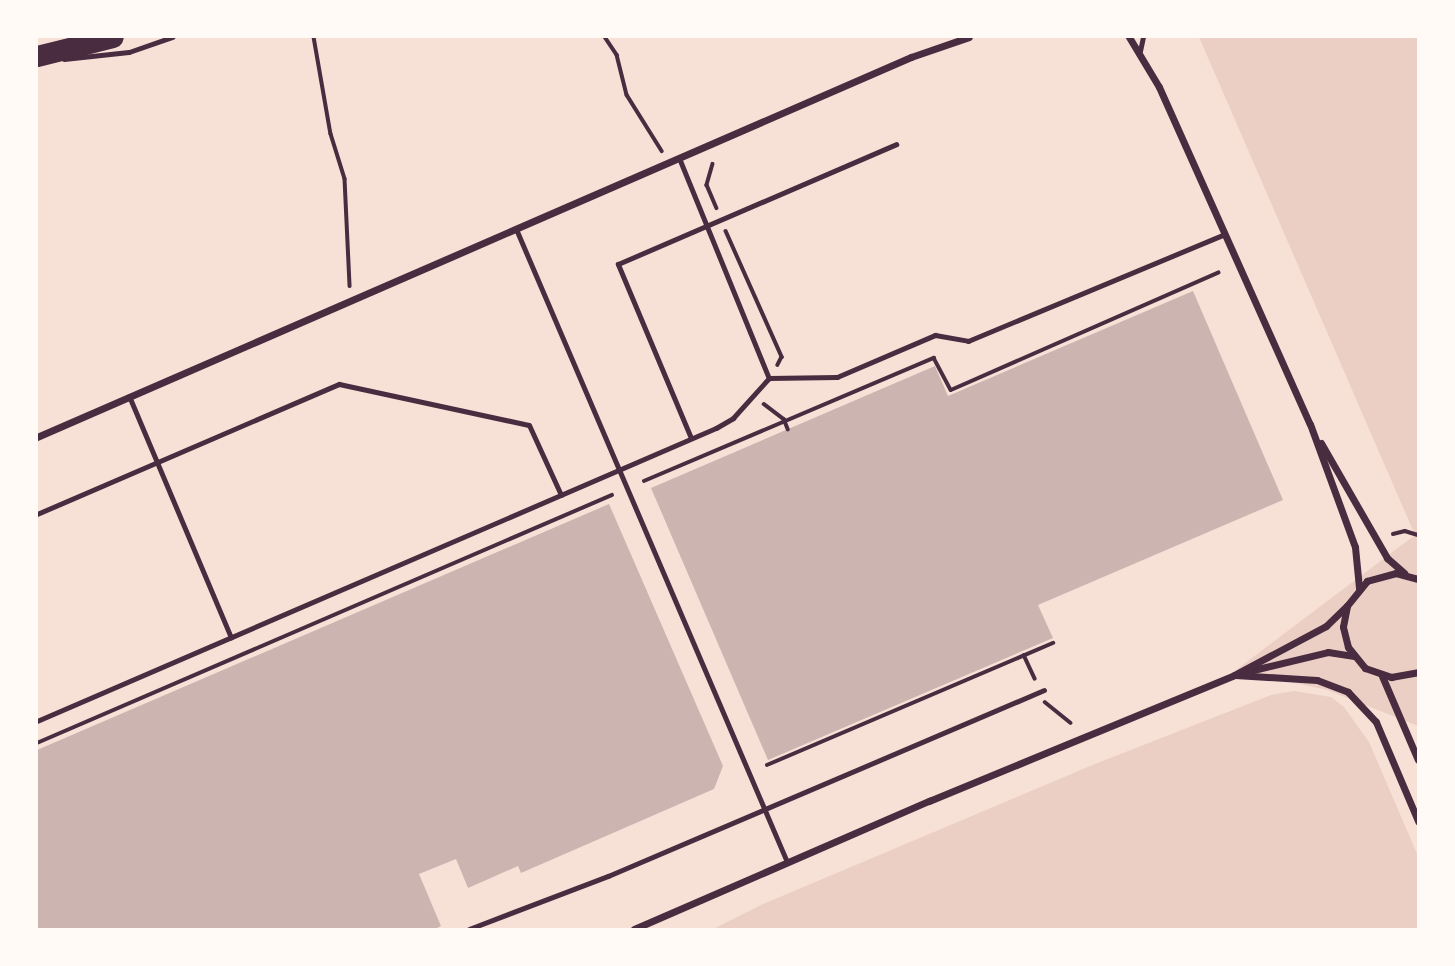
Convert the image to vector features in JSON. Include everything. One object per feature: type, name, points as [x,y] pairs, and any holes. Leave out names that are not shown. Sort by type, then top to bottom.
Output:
[{"type":"highway","points":[[37,57],[113,37]]},
{"type":"street","points":[[37,437],[911,57],[969,37]]},
{"type":"street","points":[[1129,37],[1140,51],[1310,424],[1356,547],[1359,587]]},
{"type":"street","points":[[1310,424],[1387,558],[1405,574],[1418,579]]},
{"type":"street","points":[[634,929],[1234,675],[1326,626],[1347,606],[1359,587],[1386,574],[1405,574]]},
{"type":"street","points":[[1347,606],[1343,626],[1353,656]]},
{"type":"street","points":[[1234,675],[1314,654],[1353,656],[1382,676],[1418,760]]},
{"type":"street","points":[[1382,676],[1418,672]]},
{"type":"street","points":[[1234,675],[1317,680],[1348,692],[1376,722],[1418,821]]},
{"type":"lane","points":[[37,57],[129,52],[172,37]]},
{"type":"lane","points":[[1140,51],[1143,37]]},
{"type":"lane","points":[[691,438],[618,264],[897,144]]},
{"type":"lane","points":[[678,158],[769,378]]},
{"type":"lane","points":[[516,229],[787,862]]},
{"type":"lane","points":[[37,721],[691,438],[733,418],[769,378],[837,377],[935,335],[968,341],[1225,234]]},
{"type":"lane","points":[[37,514],[339,384],[529,425],[561,495]]},
{"type":"lane","points":[[130,396],[231,637]]},
{"type":"lane","points":[[469,929],[608,876],[1044,690]]},
{"type":"path","points":[[314,37],[331,134],[345,179],[349,301]]},
{"type":"path","points":[[604,37],[617,55],[627,95],[669,162]]},
{"type":"path","points":[[713,164],[707,185],[782,357],[769,378]]},
{"type":"path","points":[[644,481],[784,419],[934,358],[951,390],[1218,272]]},
{"type":"path","points":[[763,403],[784,419],[788,429]]},
{"type":"path","points":[[37,743],[612,495]]},
{"type":"path","points":[[1393,534],[1405,531],[1418,535]]},
{"type":"path","points":[[767,765],[1053,643]]},
{"type":"shaded area","points":[[1199,37],[1418,37],[1418,726],[1327,690],[1236,670],[1415,535]]},
{"type":"shaded area","points":[[1294,691],[1331,697],[1344,707],[1369,742],[1418,856],[1418,929],[713,929],[761,905],[1095,764],[1271,695]]},
{"type":"building","points":[[1193,291],[1283,500],[1038,605],[1053,638],[768,760],[651,488],[935,366],[948,396]]},
{"type":"building","points":[[609,504],[723,766],[714,789],[521,873],[518,866],[468,888],[456,859],[419,874],[441,926],[435,929],[37,929],[37,750]]}]
